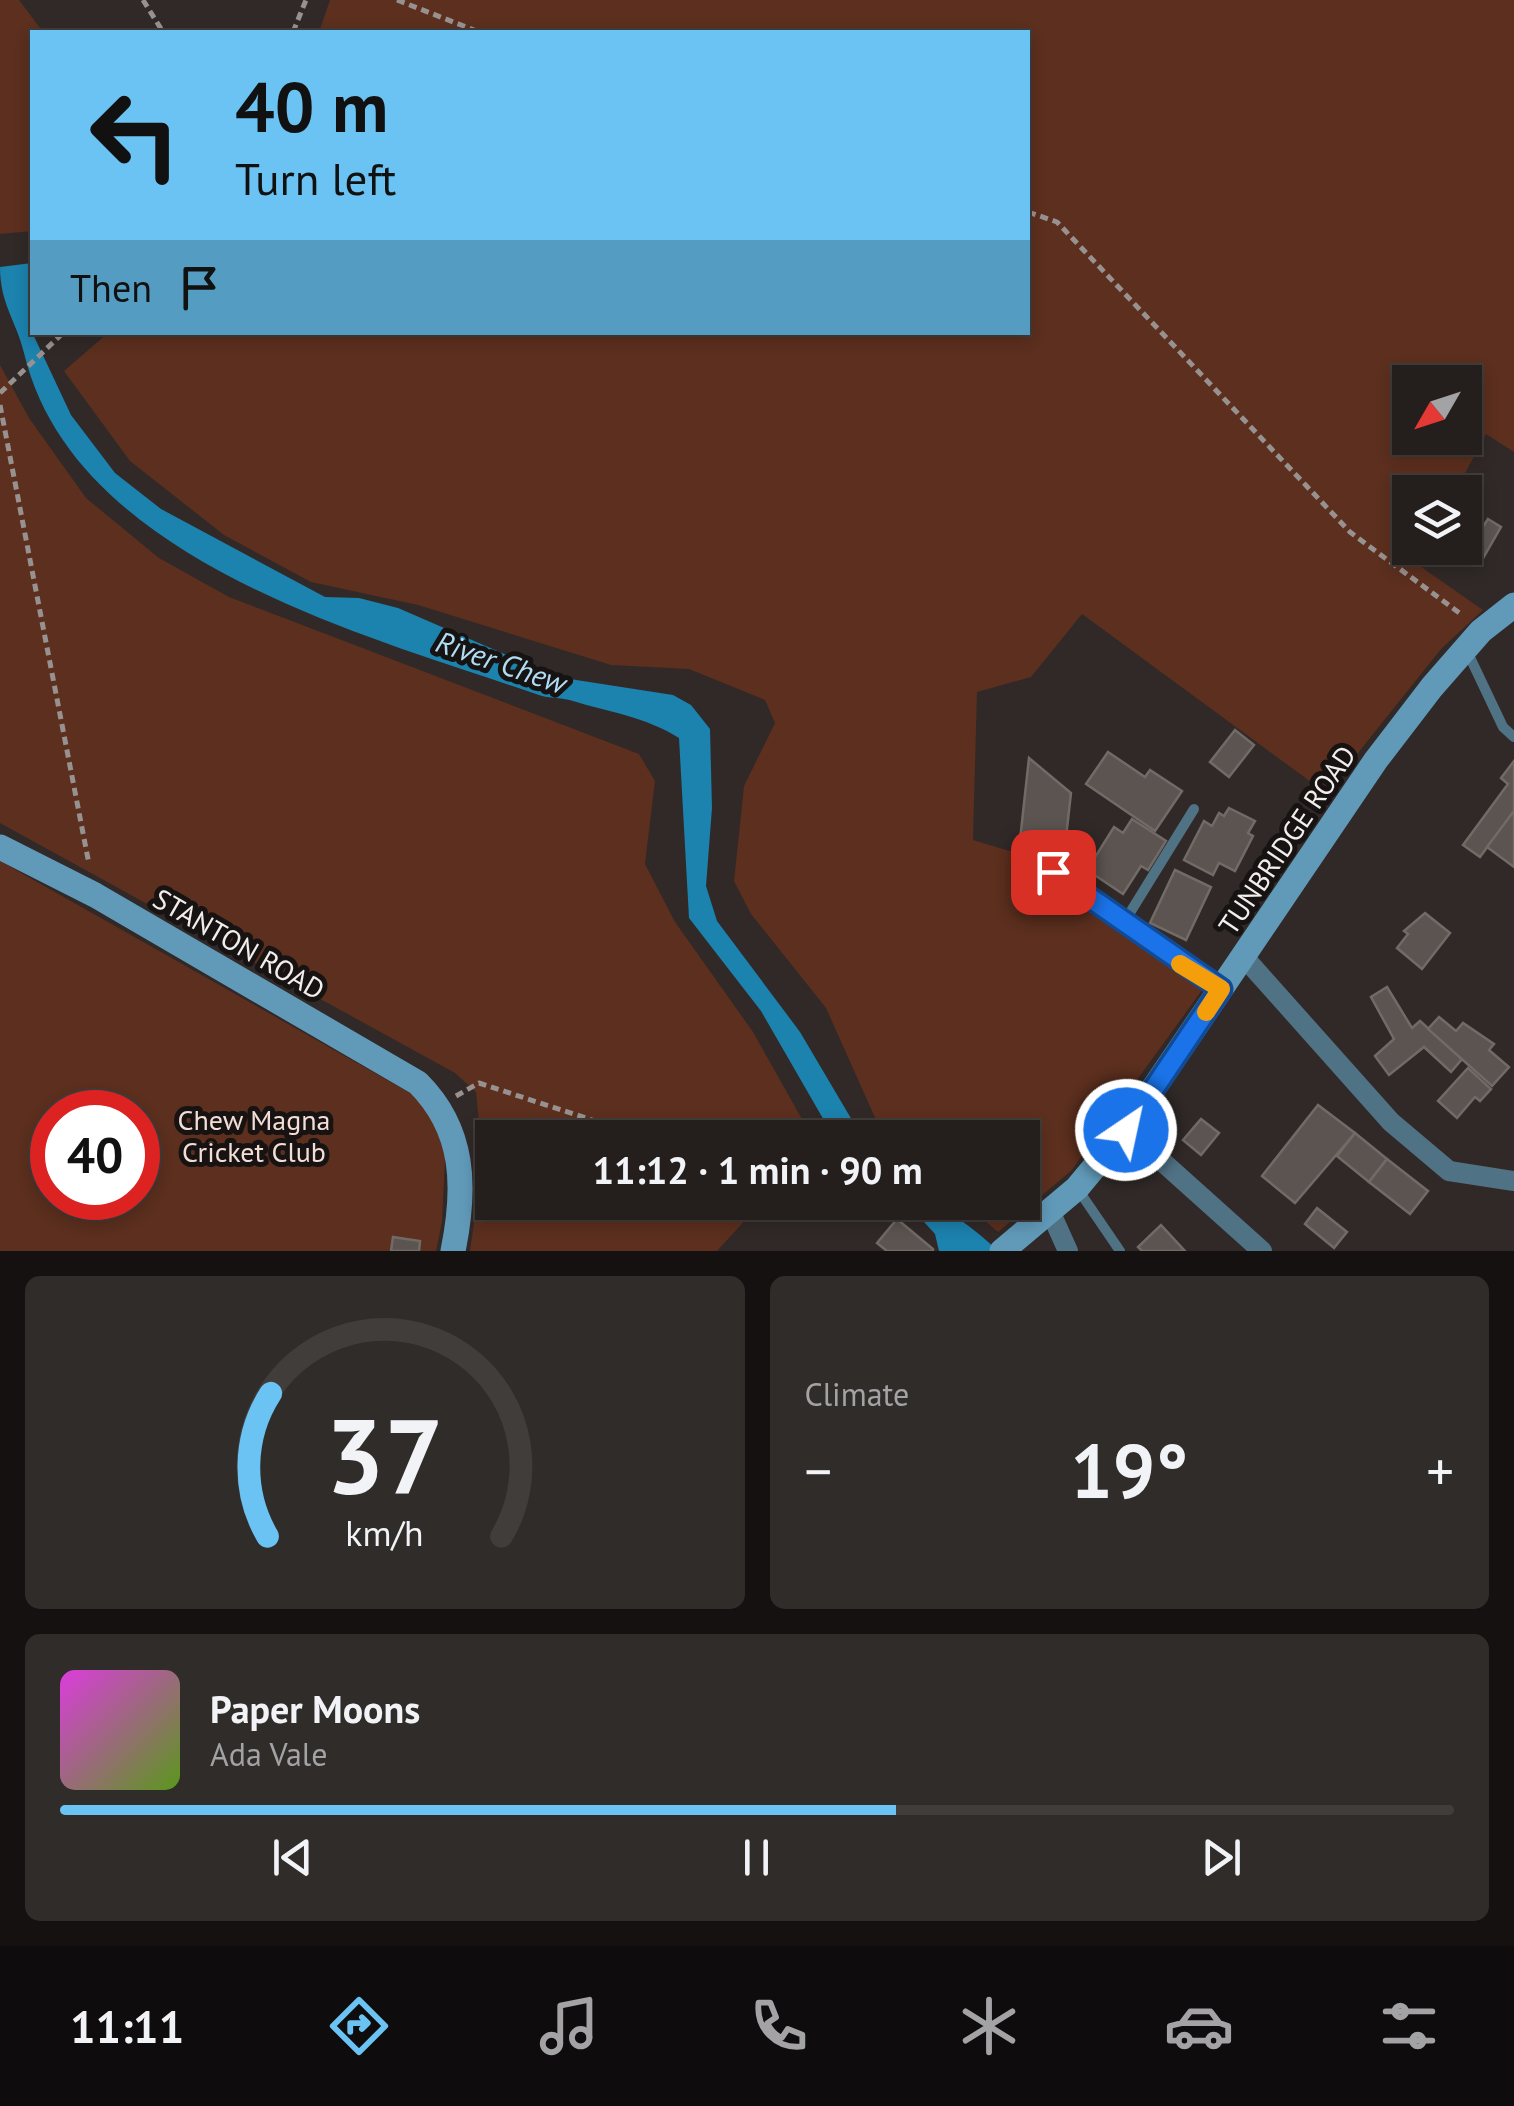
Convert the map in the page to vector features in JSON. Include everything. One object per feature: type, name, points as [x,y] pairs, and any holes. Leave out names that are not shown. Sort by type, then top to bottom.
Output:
[{"type":"street","name":"TUNBRIDGE ROAD","points":[[1005,1248],[1077,1188],[1126,1130],[1376,760],[1474,640],[1514,605]]},
{"type":"street","name":"STANTON ROAD","points":[[0,847],[95,896],[393,1067],[440,1105]]},
{"type":"street","points":[[1244,956],[1392,1122],[1449,1170],[1514,1181]]},
{"type":"street","points":[[440,1105],[454,1135],[460,1165],[453,1251]]},
{"type":"street","points":[[1126,1130],[1262,1251]]},
{"type":"street","points":[[1050,1211],[1068,1251]]},
{"type":"lane","points":[[1474,640],[1503,727],[1514,737]]},
{"type":"lane","points":[[1124,924],[1194,809]]},
{"type":"lane","points":[[1053,872],[1221,989]]},
{"type":"lane","points":[[1077,1188],[1120,1251]]},
{"type":"path","points":[[143,0],[162,30]]},
{"type":"path","points":[[294,30],[306,0]]},
{"type":"path","points":[[397,0],[475,30]]},
{"type":"path","points":[[1030,213],[1057,222],[1350,532],[1474,640]]},
{"type":"path","points":[[0,393],[61,335]]},
{"type":"path","points":[[0,406],[95,896]]},
{"type":"path","points":[[440,1105],[479,1083],[593,1120]]},
{"type":"green space","points":[[0,0],[19,0],[42,30],[30,30],[30,231],[0,234]]},
{"type":"green space","points":[[330,0],[1514,0],[1514,452],[1486,434],[1482,441],[1482,365],[1392,365],[1392,455],[1475,455],[1464,475],[1392,475],[1392,565],[1418,565],[1483,610],[1441,649],[1326,793],[1082,614],[1031,677],[977,692],[973,840],[1023,855],[1205,986],[1071,1171],[1040,1197],[1040,1120],[876,1120],[826,1008],[751,914],[734,881],[744,786],[775,723],[765,700],[689,669],[611,665],[418,605],[311,582],[224,535],[130,461],[64,371],[106,335],[1030,335],[1030,30],[320,30]]},
{"type":"green space","points":[[0,365],[29,418],[86,498],[159,558],[229,597],[639,754],[655,781],[645,864],[675,922],[753,1032],[802,1120],[479,1120],[476,1092],[455,1073],[0,823]]},
{"type":"green space","name":"Chew Magna Cricket Club","points":[[0,861],[426,1102],[446,1140],[442,1222],[436,1251],[0,1251]]},
{"type":"green space","points":[[475,1216],[475,1220],[745,1220],[717,1251],[470,1251]]},
{"type":"green space","points":[[984,1220],[1012,1220],[998,1232]]},
{"type":"water","name":"River Chew","points":[[30,263],[30,335],[33,335],[71,415],[115,473],[161,509],[325,597],[359,598],[398,608],[557,677],[673,695],[691,705],[710,729],[712,808],[706,886],[717,921],[800,1032],[852,1120],[824,1120],[761,1011],[689,918],[679,738],[640,720],[541,696],[310,614],[233,578],[162,536],[100,485],[53,424],[5,302],[0,267]]},
{"type":"water","points":[[922,1220],[960,1220],[999,1251],[939,1251],[935,1234]]},
{"type":"building","points":[[1488,519],[1501,527],[1482,560],[1482,528]]},
{"type":"building","points":[[1235,730],[1254,745],[1229,777],[1210,762]]},
{"type":"building","points":[[1108,752],[1145,777],[1150,770],[1182,791],[1155,831],[1086,784]]},
{"type":"building","points":[[1029,758],[1071,793],[1064,855],[1019,849]]},
{"type":"building","points":[[1514,761],[1514,811],[1480,857],[1463,845],[1508,784],[1501,778]]},
{"type":"building","points":[[1229,808],[1255,821],[1248,833],[1253,836],[1235,871],[1219,863],[1213,875],[1184,860],[1204,821],[1212,826],[1219,813],[1224,816]]},
{"type":"building","points":[[1514,811],[1514,867],[1487,847]]},
{"type":"building","points":[[1132,819],[1166,841],[1148,870],[1141,866],[1123,894],[1087,870],[1114,827],[1123,833]]},
{"type":"building","points":[[1175,870],[1211,887],[1186,940],[1150,923]]},
{"type":"building","points":[[1425,913],[1450,933],[1422,969],[1397,948],[1408,934],[1404,931]]},
{"type":"building","points":[[1387,987],[1412,1028],[1420,1021],[1462,1059],[1451,1072],[1424,1047],[1389,1075],[1375,1056],[1394,1039],[1371,997]]},
{"type":"building","points":[[1439,1017],[1456,1031],[1463,1023],[1494,1044],[1489,1050],[1509,1067],[1492,1086],[1428,1029]]},
{"type":"building","points":[[1468,1068],[1491,1089],[1480,1101],[1475,1097],[1457,1118],[1438,1101]]},
{"type":"building","points":[[1318,1105],[1355,1133],[1295,1203],[1262,1176]]},
{"type":"building","points":[[1201,1119],[1219,1133],[1201,1155],[1183,1140]]},
{"type":"building","points":[[1355,1133],[1387,1159],[1369,1182],[1337,1156]]},
{"type":"building","points":[[1387,1159],[1428,1191],[1410,1214],[1369,1182]]},
{"type":"building","points":[[1317,1208],[1347,1232],[1334,1248],[1305,1224]]},
{"type":"building","points":[[898,1220],[933,1251],[887,1251],[877,1243]]},
{"type":"building","points":[[1161,1225],[1185,1251],[1142,1251],[1138,1247]]},
{"type":"building","points":[[393,1237],[420,1241],[419,1251],[391,1251]]},
{"type":"slow traffic","points":[[1180,964],[1221,989],[1206,1012]]},
{"type":"route","points":[[1053,872],[1166,955],[1221,989],[1126,1130]]}]
